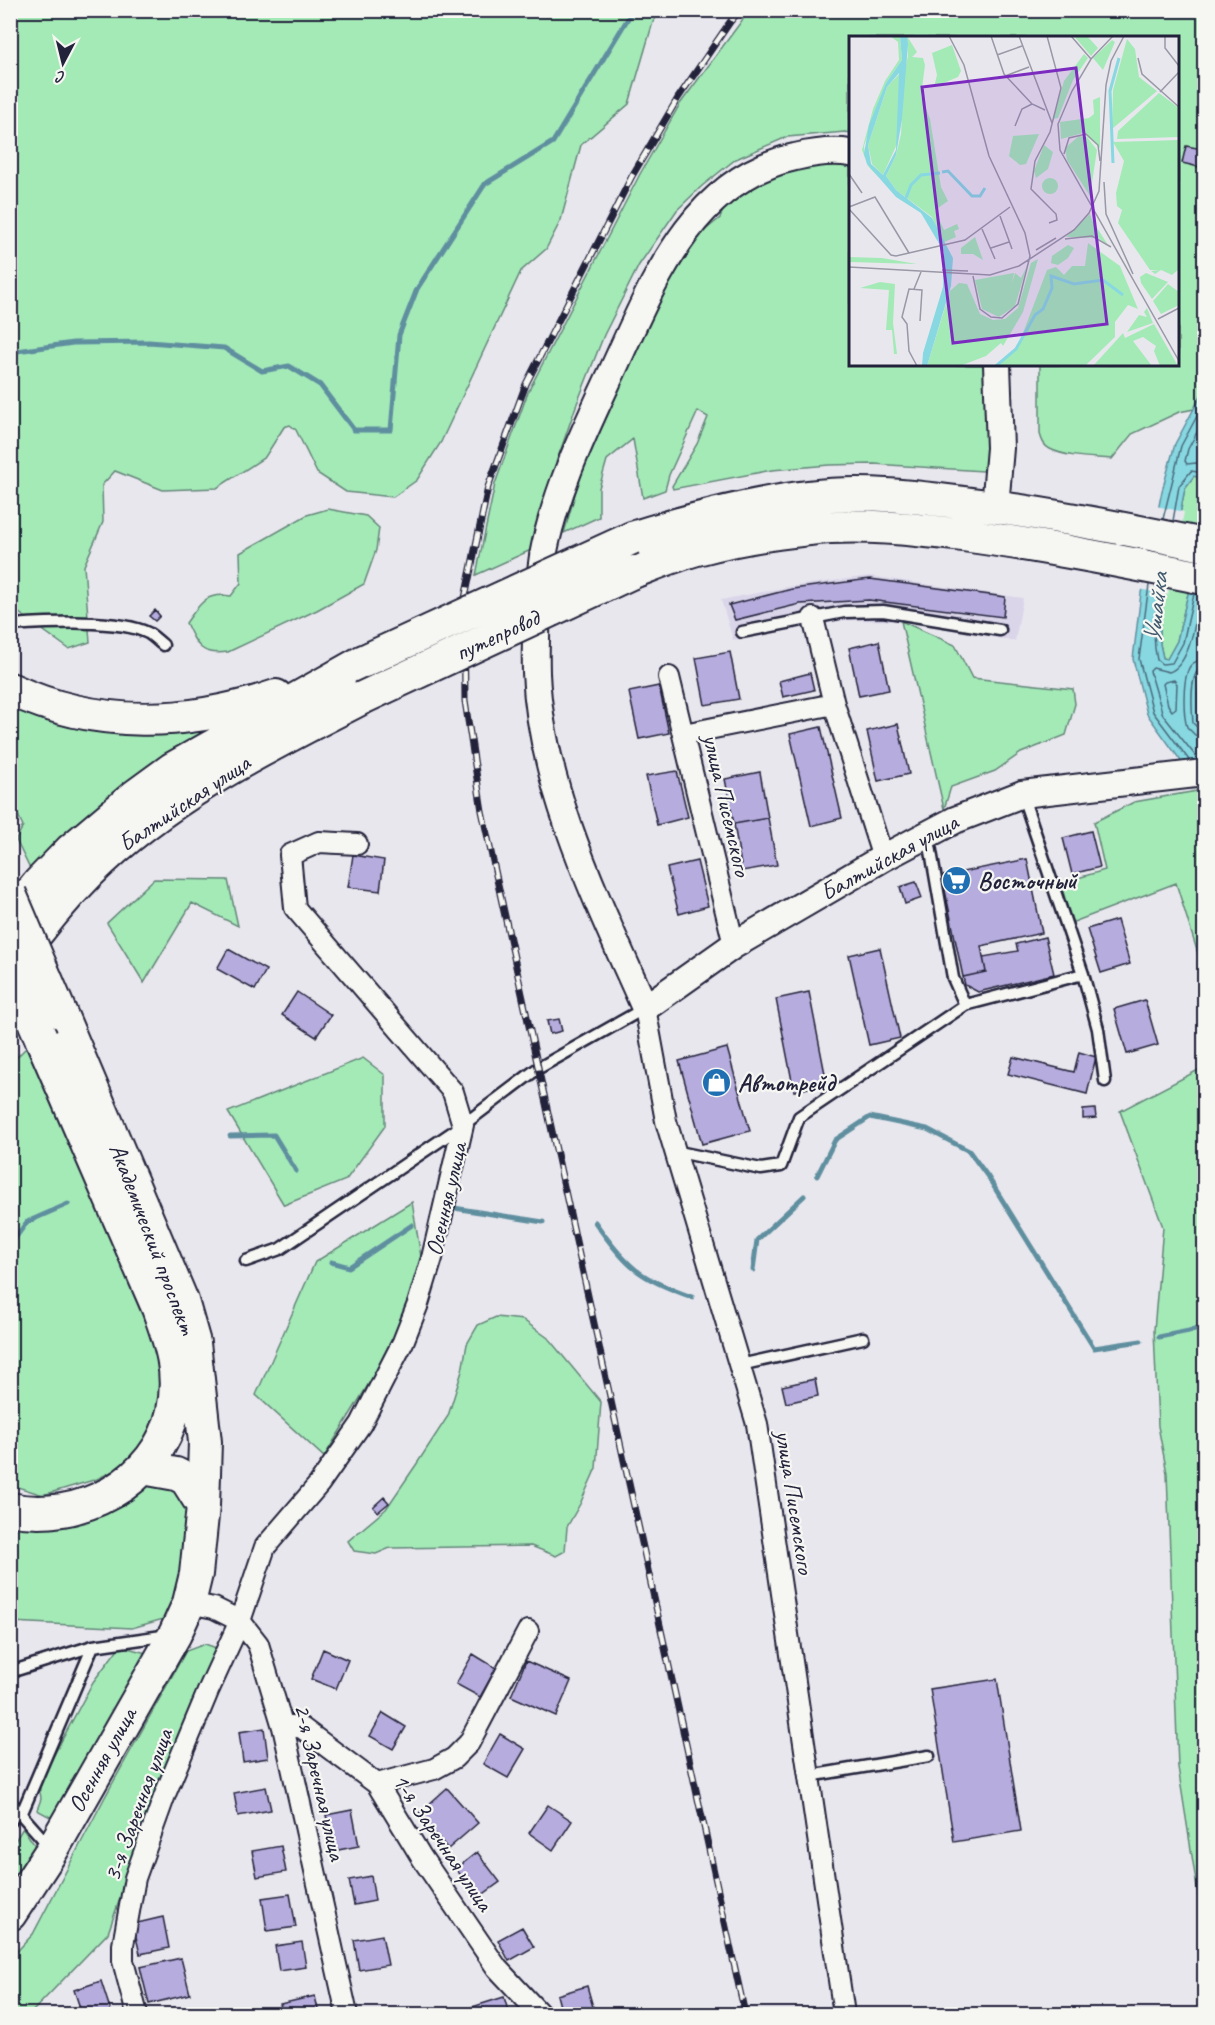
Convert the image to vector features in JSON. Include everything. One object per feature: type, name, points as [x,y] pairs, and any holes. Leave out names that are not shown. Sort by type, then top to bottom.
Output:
[{"type":"main road","name":"путепровод","points":[[353,666],[632,538],[685,522],[809,497],[864,494],[928,498],[995,507]]},
{"type":"main road","points":[[995,507],[1110,525],[1204,545]]},
{"type":"main road","name":"путепровод","points":[[362,698],[633,572],[697,549],[756,536],[812,528],[920,530],[999,540],[1204,578]]},
{"type":"main road","points":[[10,689],[36,701],[83,713],[121,719],[158,720],[245,706],[353,666]]},
{"type":"main road","name":"Балтийская улица","points":[[10,918],[71,850],[135,796],[172,769],[353,666]]},
{"type":"main road","name":"Балтийская улица","points":[[10,968],[55,909],[90,872],[152,819],[186,795],[261,750],[362,698]]},
{"type":"main road","name":"Академический проспект","points":[[10,894],[182,1301],[194,1343],[205,1442],[203,1506],[196,1574],[189,1603]]},
{"type":"main road","name":"Академический проспект","points":[[10,968],[159,1308],[172,1347],[176,1366],[173,1411],[165,1434],[143,1468]]},
{"type":"main road","points":[[10,1509],[40,1512],[68,1511],[99,1500],[143,1468],[176,1474],[186,1479],[203,1506]]},
{"type":"main road","name":"Осенняя улица","points":[[10,1914],[52,1850],[175,1634],[189,1603]]},
{"type":"street","points":[[645,1008],[593,890],[555,785],[542,725],[536,674],[538,604],[544,555],[573,455],[648,295],[677,243],[707,206],[738,178],[757,168],[782,159],[811,153],[849,153]]},
{"type":"street","points":[[995,507],[1000,448],[997,366]]},
{"type":"street","points":[[813,618],[834,704],[883,858]]},
{"type":"street","name":"улица Писемского","points":[[669,677],[734,945]]},
{"type":"street","points":[[684,734],[834,704]]},
{"type":"street","name":"Балтийская улица","points":[[645,1008],[734,945],[955,819],[1022,794],[1204,773]]},
{"type":"street","name":"Осенняя улица","points":[[240,1620],[265,1547],[319,1484],[361,1425],[403,1342],[432,1258],[463,1125],[453,1092],[295,908],[290,855],[319,842],[357,844]]},
{"type":"street","name":"улица Писемского","points":[[645,1008],[666,1121],[674,1151],[757,1424],[844,2014]]},
{"type":"street","name":"2-я Заречная улица","points":[[189,1603],[213,1608],[240,1620],[258,1644],[283,1727],[347,2014]]},
{"type":"street","name":"3-я Заречная улица","points":[[137,2014],[123,1961],[123,1945],[135,1878],[166,1792],[208,1689],[240,1620]]},
{"type":"street","points":[[377,1784],[434,1769],[454,1758],[469,1743],[528,1631]]},
{"type":"street","name":"1-я Заречная улица","points":[[283,1727],[302,1728],[377,1784],[423,1858],[497,1968],[540,2014]]},
{"type":"lane","points":[[742,632],[844,612],[883,611],[1000,630]]},
{"type":"lane","points":[[10,624],[53,622],[118,625],[147,632],[163,645]]},
{"type":"lane","points":[[1022,794],[1083,974],[1098,1029],[1105,1081]]},
{"type":"lane","points":[[928,834],[952,978],[965,1005]]},
{"type":"lane","points":[[674,1151],[761,1169],[782,1167],[799,1117],[965,1005],[1083,974]]},
{"type":"lane","points":[[246,1261],[279,1249],[463,1125],[537,1069],[645,1008]]},
{"type":"lane","points":[[740,1365],[863,1338]]},
{"type":"lane","points":[[10,1672],[93,1646],[175,1634]]},
{"type":"lane","points":[[10,1822],[93,1646]]},
{"type":"lane","points":[[809,1776],[929,1756]]},
{"type":"lane","points":[[16,1810],[52,1850]]},
{"type":"shaded area","points":[[869,576],[1023,598],[1015,641],[901,621],[845,620],[733,640],[721,600],[787,587]]},
{"type":"green space","points":[[10,11],[660,11],[653,22],[629,104],[581,145],[561,220],[546,249],[521,271],[441,442],[417,480],[393,497],[346,492],[317,473],[296,430],[290,425],[284,427],[265,457],[217,488],[163,490],[115,471],[102,485],[103,522],[84,566],[90,642],[69,649],[11,607]]},
{"type":"green space","points":[[749,11],[1204,11],[1204,390],[1194,409],[1179,412],[1132,434],[1112,459],[1073,456],[1057,452],[1046,446],[1040,434],[1040,366],[1179,366],[1179,36],[849,36],[849,133],[787,137],[736,159],[702,186],[677,210],[639,265],[604,335],[548,486],[531,550],[476,575],[495,484],[528,392],[640,174],[680,104]]},
{"type":"green space","points":[[836,164],[849,167],[849,366],[986,366],[993,438],[983,471],[874,464],[829,465],[772,470],[673,489],[672,486],[697,444],[708,417],[698,411],[669,475],[665,490],[643,498],[633,439],[607,460],[599,488],[599,517],[564,533],[581,473],[617,388],[668,284],[703,232],[720,218],[723,210],[738,194],[759,182],[809,165]]},
{"type":"green space","points":[[1194,476],[1204,479],[1204,525],[1177,641],[1167,659],[1163,658],[1160,644],[1160,619],[1185,488]]},
{"type":"green space","points":[[328,509],[366,516],[379,528],[376,550],[364,584],[317,610],[228,652],[212,652],[201,648],[186,623],[200,605],[209,598],[222,595],[231,596],[241,583],[240,553],[307,515]]},
{"type":"green space","points":[[901,621],[955,645],[972,678],[1073,689],[1075,704],[1066,735],[1021,753],[995,771],[951,787],[944,809]]},
{"type":"green space","points":[[10,687],[52,705],[240,717],[32,873],[16,840],[23,826],[17,813],[11,813]]},
{"type":"green space","points":[[1203,790],[1204,973],[1176,883],[1071,923],[1061,883],[1105,870],[1094,822],[1134,802]]},
{"type":"green space","points":[[154,879],[228,880],[238,926],[192,903],[144,983],[107,923]]},
{"type":"green space","points":[[32,1042],[154,1316],[163,1410],[142,1444],[123,1466],[97,1479],[43,1495],[11,1485],[10,1059],[12,1062]]},
{"type":"green space","points":[[363,1058],[385,1075],[385,1126],[346,1180],[284,1205],[228,1112]]},
{"type":"green space","points":[[1204,1067],[1203,1926],[1178,1767],[1167,1473],[1158,1426],[1154,1330],[1163,1227],[1120,1111]]},
{"type":"green space","points":[[412,1202],[422,1263],[395,1341],[324,1457],[256,1395],[315,1262]]},
{"type":"green space","points":[[496,1317],[523,1320],[548,1338],[601,1402],[596,1468],[567,1527],[565,1551],[556,1556],[531,1546],[390,1548],[376,1554],[354,1551],[348,1541],[386,1509],[448,1416],[462,1371],[467,1344],[478,1325]]},
{"type":"green space","points":[[166,1480],[183,1487],[193,1514],[174,1616],[132,1628],[11,1622],[11,1515]]},
{"type":"green space","points":[[205,1644],[222,1650],[143,1832],[108,1933],[30,2014],[11,2014],[10,1959],[33,1934],[105,1797],[186,1651]]},
{"type":"green space","points":[[120,1646],[150,1654],[52,1818],[37,1810],[41,1799],[39,1783],[93,1682]]},
{"type":"green space","points":[[23,1828],[38,1850],[10,1890],[10,1849]]},
{"type":"water","name":"Ушайка","points":[[1204,390],[1204,479],[1194,476],[1185,488],[1160,619],[1160,644],[1163,658],[1167,659],[1177,641],[1204,525],[1204,652],[1198,695],[1199,721],[1204,725],[1204,793],[1147,714],[1133,659],[1141,593],[1162,491],[1175,444]]},
{"type":"pier","points":[[1156,506],[1184,512],[1168,595],[1139,589]]},
{"type":"building","points":[[1186,146],[1203,149],[1199,167],[1182,163]]},
{"type":"building","points":[[870,579],[1005,597],[1003,617],[869,600],[800,604],[735,620],[729,605],[792,589]]},
{"type":"building","points":[[155,610],[160,616],[155,621],[149,616]]},
{"type":"building","points":[[879,641],[889,690],[859,696],[849,648]]},
{"type":"building","points":[[730,652],[739,699],[705,705],[696,658]]},
{"type":"building","points":[[810,673],[814,690],[783,697],[779,681]]},
{"type":"building","points":[[659,686],[669,733],[639,739],[629,692]]},
{"type":"building","points":[[898,724],[909,774],[878,781],[867,731]]},
{"type":"building","points":[[821,727],[842,818],[811,826],[790,734]]},
{"type":"building","points":[[677,771],[688,817],[657,825],[646,776]]},
{"type":"building","points":[[760,772],[768,818],[734,824],[725,779]]},
{"type":"building","points":[[768,818],[777,865],[742,871],[734,824]]},
{"type":"building","points":[[1091,831],[1100,867],[1072,874],[1063,838]]},
{"type":"building","points":[[353,855],[384,860],[380,891],[348,887]]},
{"type":"building","points":[[1027,859],[1042,933],[981,946],[986,972],[963,977],[942,876]]},
{"type":"building","points":[[697,861],[708,906],[679,914],[667,868]]},
{"type":"building","points":[[916,882],[922,898],[905,904],[900,887]]},
{"type":"building","points":[[1117,920],[1130,964],[1101,973],[1087,929]]},
{"type":"building","points":[[1045,937],[1054,974],[978,992],[965,985],[963,977],[986,972],[983,957],[1018,951],[1016,944]]},
{"type":"building","points":[[880,948],[900,1038],[869,1045],[849,955]]},
{"type":"building","points":[[228,949],[266,970],[255,990],[217,969]]},
{"type":"building","points":[[297,992],[331,1015],[316,1037],[282,1015]]},
{"type":"building","points":[[809,992],[827,1084],[794,1091],[776,999]]},
{"type":"building","points":[[1145,1000],[1158,1045],[1127,1054],[1114,1009]]},
{"type":"building","points":[[559,1019],[562,1031],[550,1034],[547,1021]]},
{"type":"building","points":[[727,1048],[750,1131],[702,1144],[679,1061]]},
{"type":"building","points":[[1079,1052],[1096,1057],[1087,1094],[1008,1074],[1013,1057],[1074,1072]]},
{"type":"building","points":[[1095,1109],[1096,1118],[1083,1119],[1083,1110]]},
{"type":"building","points":[[815,1379],[818,1396],[786,1403],[782,1386]]},
{"type":"building","points":[[384,1497],[389,1503],[378,1512],[373,1507]]},
{"type":"building","points":[[323,1649],[348,1660],[336,1689],[311,1679]]},
{"type":"building","points":[[473,1654],[496,1668],[480,1697],[456,1684]]},
{"type":"building","points":[[526,1661],[571,1681],[556,1716],[511,1696]]},
{"type":"building","points":[[997,1679],[1021,1831],[954,1842],[930,1689]]},
{"type":"building","points":[[383,1713],[406,1727],[393,1749],[370,1736]]},
{"type":"building","points":[[264,1728],[268,1758],[243,1762],[239,1732]]},
{"type":"building","points":[[500,1734],[525,1749],[508,1778],[483,1764]]},
{"type":"building","points":[[266,1787],[271,1810],[238,1816],[234,1793]]},
{"type":"building","points":[[447,1788],[478,1823],[448,1849],[418,1814]]},
{"type":"building","points":[[548,1805],[572,1821],[553,1850],[529,1833]]},
{"type":"building","points":[[352,1810],[359,1846],[333,1851],[326,1815]]},
{"type":"building","points":[[281,1846],[286,1872],[257,1877],[252,1851]]},
{"type":"building","points":[[477,1852],[500,1882],[478,1898],[456,1869]]},
{"type":"building","points":[[371,1876],[375,1901],[354,1905],[349,1880]]},
{"type":"building","points":[[290,1894],[296,1927],[267,1931],[262,1898]]},
{"type":"building","points":[[163,1917],[169,1948],[140,1954],[133,1924]]},
{"type":"building","points":[[522,1927],[534,1947],[509,1961],[498,1940]]},
{"type":"building","points":[[382,1935],[388,1965],[359,1970],[354,1940]]},
{"type":"building","points":[[302,1942],[306,1967],[279,1971],[275,1946]]},
{"type":"building","points":[[181,1958],[190,1994],[149,2004],[140,1967]]},
{"type":"building","points":[[101,1981],[111,2012],[82,2014],[74,1990]]},
{"type":"building","points":[[587,1986],[595,2014],[562,2014],[557,1995]]},
{"type":"building","points":[[315,1996],[319,2014],[283,2014],[280,2004]]},
{"type":"building","points":[[504,1997],[509,2014],[468,2014],[466,2009]]},
{"type":"waterway","points":[[10,352],[73,343],[149,342],[224,348],[262,371],[289,366],[320,385],[354,430],[391,430],[399,335],[417,289],[485,184],[553,142],[633,10]]},
{"type":"waterway","points":[[817,1176],[835,1140],[870,1117],[927,1129],[969,1151],[988,1177],[1094,1348],[1141,1341]]},
{"type":"waterway","points":[[230,1136],[274,1135],[296,1171]]},
{"type":"waterway","points":[[753,1270],[757,1240],[804,1196]]},
{"type":"waterway","points":[[10,1245],[27,1222],[68,1204]]},
{"type":"waterway","points":[[454,1208],[543,1222]]},
{"type":"waterway","points":[[595,1222],[616,1250],[636,1270],[659,1284],[692,1297]]},
{"type":"waterway","points":[[331,1262],[349,1267],[412,1225]]},
{"type":"waterway","points":[[1159,1337],[1204,1328]]},
{"type":"railway","points":[[740,10],[678,98],[632,176],[526,384],[488,487],[464,603],[465,701],[482,811],[745,2014]]},
{"type":"place","name":"Восточный","points":[[957,881]]},
{"type":"place","name":"Автотрейд","points":[[717,1083]]}]
